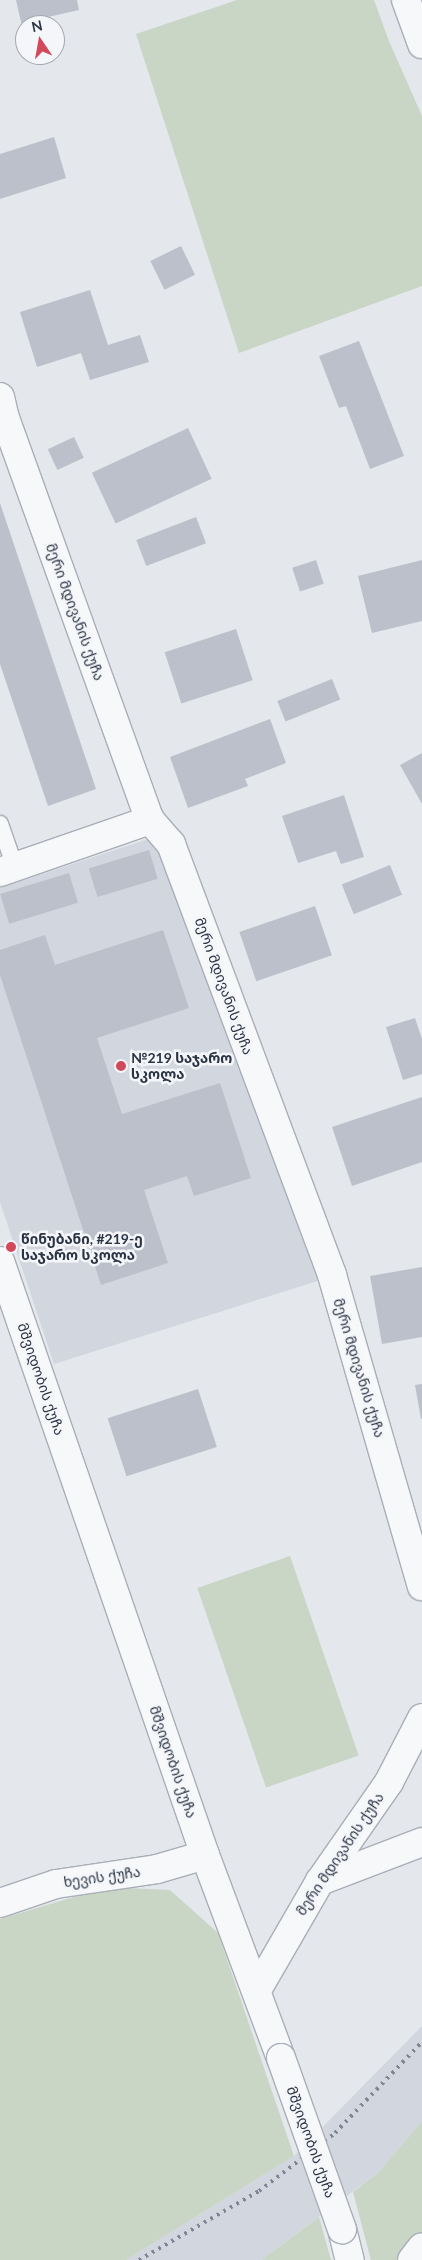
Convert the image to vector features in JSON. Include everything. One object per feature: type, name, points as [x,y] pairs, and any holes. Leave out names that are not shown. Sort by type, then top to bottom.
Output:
[{"type":"street","points":[[406,0],[422,44]]},
{"type":"street","name":"მერი მდივანის ქუჩა","points":[[2,412],[150,820],[171,844],[332,1275],[422,1586]]},
{"type":"street","points":[[8,870],[150,820]]},
{"type":"street","name":"მშვიდობის ქუჩა","points":[[0,1261],[205,1856],[257,1990],[342,2229],[350,2260]]},
{"type":"street","name":"მერი მდივანის ქუჩა","points":[[257,1990],[320,1881],[389,1782],[422,1718]]},
{"type":"street","points":[[320,1881],[422,1842]]},
{"type":"street","name":"ხევის ქუჩა","points":[[0,1903],[56,1884],[157,1869],[205,1856]]},
{"type":"street","points":[[412,2260],[422,2247]]},
{"type":"lane","points":[[0,824],[8,870]]},
{"type":"shaded area","name":"№219 საჯარო სკოლა","points":[[151,838],[171,876],[321,1280],[54,1364],[0,1202],[0,888]]},
{"type":"shaded area","points":[[422,2026],[422,2121],[379,2172],[261,2260],[126,2260],[294,2156]]},
{"type":"green space","points":[[237,0],[374,0],[389,41],[422,116],[422,286],[239,353],[136,34]]},
{"type":"green space","points":[[290,1556],[359,1756],[266,1787],[197,1588]]},
{"type":"green space","points":[[107,1887],[170,1890],[218,1933],[294,2156],[126,2260],[0,2260],[0,1919]]},
{"type":"green space","points":[[422,2121],[422,2260],[371,2260],[353,2192],[379,2172]]},
{"type":"green space","points":[[319,2217],[331,2260],[261,2260]]},
{"type":"building","points":[[16,0],[77,0],[79,10],[57,15],[19,15]]},
{"type":"building","points":[[54,137],[66,178],[0,199],[0,154]]},
{"type":"building","points":[[181,246],[195,275],[164,290],[150,261]]},
{"type":"building","points":[[90,290],[108,345],[140,335],[149,362],[90,380],[81,353],[37,367],[20,312]]},
{"type":"building","points":[[359,341],[404,456],[370,469],[346,406],[339,408],[319,356]]},
{"type":"building","points":[[188,428],[212,479],[116,524],[92,473]]},
{"type":"building","points":[[74,437],[84,458],[57,470],[48,449]]},
{"type":"building","points":[[0,503],[96,789],[48,806],[0,664]]},
{"type":"building","points":[[196,517],[206,543],[146,566],[136,540]]},
{"type":"building","points":[[316,560],[324,584],[300,592],[292,568]]},
{"type":"building","points":[[422,560],[422,621],[372,633],[358,576]]},
{"type":"building","points":[[236,629],[253,680],[181,704],[165,652]]},
{"type":"building","points":[[332,679],[340,699],[286,721],[277,701]]},
{"type":"building","points":[[270,719],[286,763],[245,779],[248,786],[188,808],[170,757]]},
{"type":"building","points":[[422,753],[422,804],[400,765]]},
{"type":"building","points":[[344,795],[364,857],[341,864],[336,851],[298,863],[282,816]]},
{"type":"building","points":[[149,850],[158,879],[98,897],[89,868]]},
{"type":"building","points":[[390,865],[402,895],[354,914],[342,884]]},
{"type":"building","points":[[69,873],[78,903],[9,924],[0,894]]},
{"type":"building","points":[[315,906],[332,955],[256,981],[239,932]]},
{"type":"building","points":[[163,930],[189,1008],[97,1038],[122,1114],[220,1083],[251,1178],[194,1196],[187,1176],[144,1190],[168,1263],[101,1285],[0,975],[0,950],[45,935],[55,965]]},
{"type":"building","points":[[415,1018],[422,1039],[422,1074],[403,1080],[386,1027]]},
{"type":"building","points":[[422,1097],[422,1162],[352,1186],[332,1127]]},
{"type":"building","points":[[422,1267],[422,1337],[382,1344],[370,1276]]},
{"type":"building","points":[[422,1384],[422,1419],[421,1419],[415,1385]]},
{"type":"building","points":[[198,1389],[217,1447],[126,1476],[108,1418]]},
{"type":"railway","points":[[139,2260],[259,2191],[335,2133],[422,2042]]},
{"type":"place","name":"№219 საჯარო სკოლა","points":[[121,1066]]},
{"type":"place","name":"წინუბანი, #219-ე საჯარო სკოლა","points":[[11,1247]]}]
